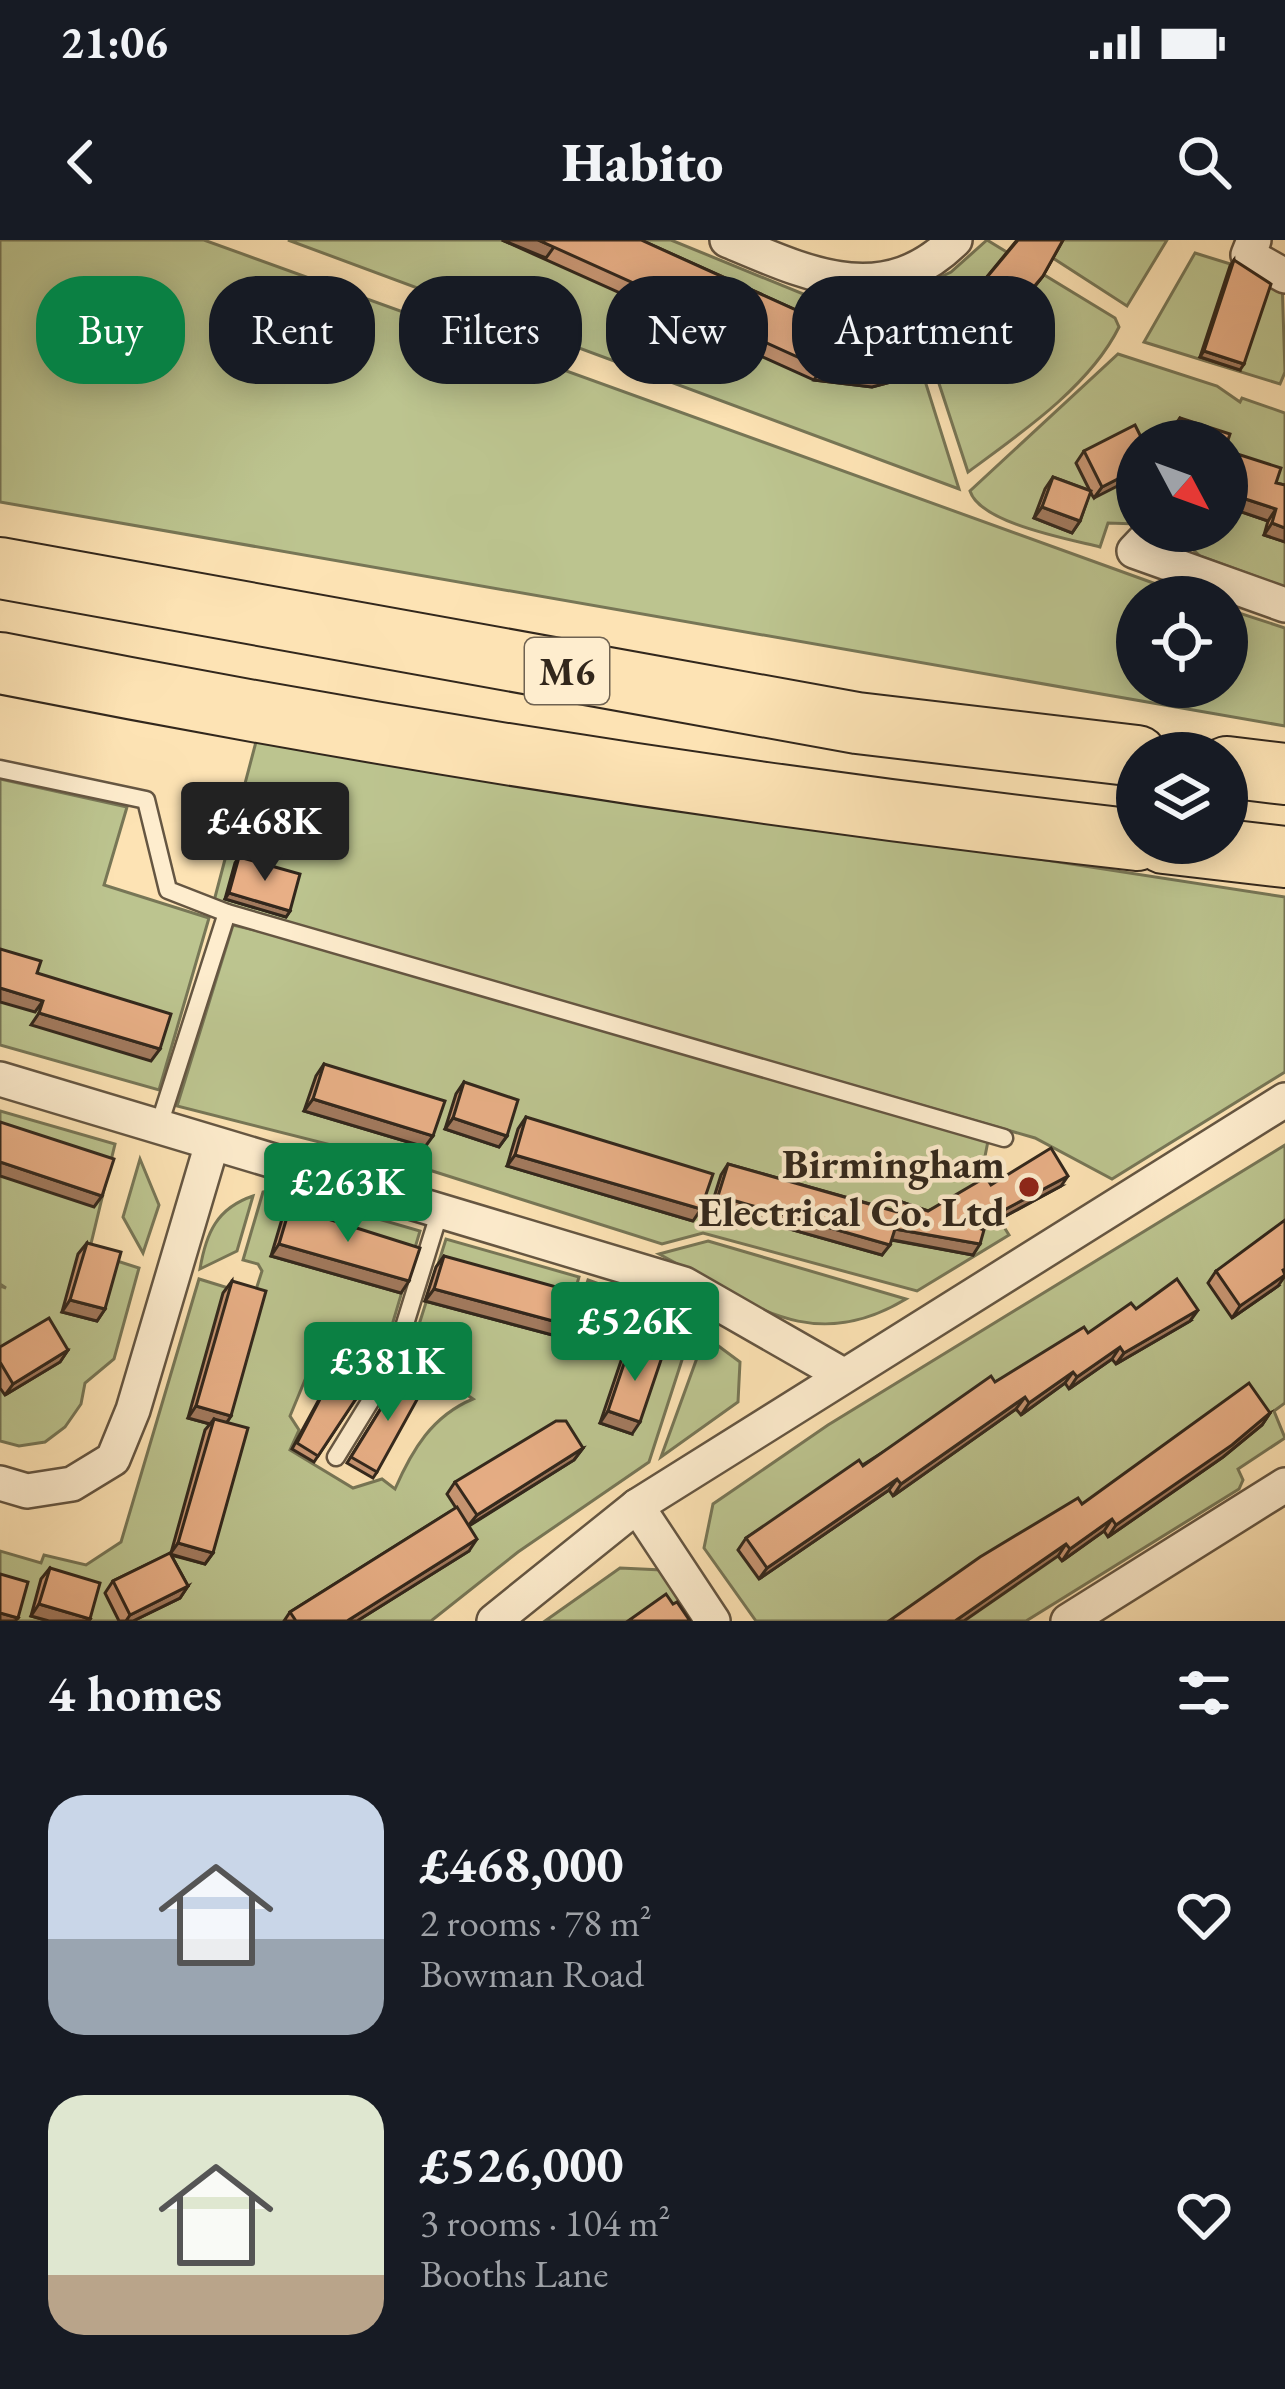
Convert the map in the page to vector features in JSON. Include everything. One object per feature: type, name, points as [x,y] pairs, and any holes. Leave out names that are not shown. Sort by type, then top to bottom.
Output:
[{"type":"highway","name":"M6","points":[[0,568],[857,723],[1116,754]]},
{"type":"highway","name":"M6","points":[[0,663],[285,719],[754,793],[1116,837]]},
{"type":"highway","points":[[1248,770],[1285,774]]},
{"type":"highway","points":[[1248,853],[1285,857]]},
{"type":"street","points":[[727,240],[813,276],[899,280],[932,262],[955,240]]},
{"type":"street","points":[[1254,240],[1248,255],[1285,276]]},
{"type":"street","points":[[1137,552],[1285,604]]},
{"type":"street","points":[[0,1079],[159,1125],[212,1147],[684,1284],[843,1375]]},
{"type":"street","points":[[494,1621],[637,1506],[1285,1100]]},
{"type":"street","points":[[0,1483],[27,1491],[72,1484],[113,1459],[133,1410],[212,1147]]},
{"type":"street","points":[[1068,1621],[1285,1485]]},
{"type":"street","points":[[637,1506],[713,1621]]},
{"type":"lane","points":[[0,769],[146,800],[168,890],[227,913],[1004,1138]]},
{"type":"lane","points":[[159,1125],[227,913]]},
{"type":"lane","points":[[336,1457],[392,1366],[439,1214]]},
{"type":"green space","points":[[0,240],[204,240],[304,276],[209,276],[209,384],[375,384],[375,302],[399,310],[399,384],[582,384],[582,377],[1134,576],[1116,576],[1116,697],[0,502]]},
{"type":"green space","points":[[288,240],[671,240],[759,276],[606,276],[606,358],[582,349],[582,276],[399,276],[399,281]]},
{"type":"green space","points":[[987,240],[1046,276],[943,276]]},
{"type":"green space","points":[[1025,240],[1167,240],[1127,306]]},
{"type":"green space","points":[[1195,253],[1282,280],[1285,372],[1280,384],[1144,342]]},
{"type":"green space","points":[[768,280],[792,289],[792,384],[926,384],[959,489],[676,384],[768,384]]},
{"type":"green space","points":[[1055,281],[1115,318],[1119,327],[1106,349],[1072,389],[968,472],[939,384],[1055,384]]},
{"type":"green space","points":[[1118,354],[1217,386],[1240,402],[1242,398],[1285,413],[1285,587],[1196,552],[1248,552],[1248,420],[1116,420],[1116,523],[1108,523],[1100,547],[1007,521],[977,502],[970,491]]},
{"type":"green space","points":[[1248,616],[1285,628],[1285,726],[1182,708],[1248,708]]},
{"type":"green space","points":[[257,738],[1285,897],[1285,1072],[1112,1179],[1035,1138],[214,901]]},
{"type":"green space","points":[[0,779],[127,807],[104,885],[209,918],[159,1090],[0,1045]]},
{"type":"green space","points":[[233,925],[345,951],[988,1141],[979,1187],[1009,1235],[917,1291],[703,1233],[662,1244],[426,1169],[177,1106]]},
{"type":"green space","points":[[0,1111],[115,1144],[89,1252],[139,1268],[114,1359],[85,1383],[81,1404],[65,1427],[45,1442],[19,1446],[0,1441],[0,1286],[6,1288],[0,1284]]},
{"type":"green space","points":[[1285,1145],[1285,1403],[1274,1411],[1285,1438],[1238,1469],[1243,1480],[1239,1489],[1026,1621],[756,1621],[704,1548],[713,1504],[828,1425]]},
{"type":"green space","points":[[140,1159],[159,1205],[143,1253],[123,1217]]},
{"type":"green space","points":[[275,1189],[420,1231],[382,1359],[326,1344],[317,1351],[290,1416],[299,1430],[290,1450],[353,1488],[382,1479],[395,1489],[425,1436],[446,1415],[473,1399],[442,1378],[405,1369],[446,1239],[579,1277],[561,1340],[652,1367],[632,1358],[651,1308],[692,1329],[649,1462],[518,1552],[431,1621],[0,1621],[0,1551],[41,1563],[44,1555],[86,1565],[121,1542],[199,1279],[254,1296],[262,1271],[258,1264],[243,1260],[263,1192]]},
{"type":"green space","points":[[253,1196],[237,1251],[200,1269],[215,1224],[230,1207]]},
{"type":"green space","points":[[708,1241],[906,1299],[871,1316],[838,1323],[779,1316],[659,1254]]},
{"type":"green space","points":[[588,1280],[624,1293],[603,1349],[569,1339]]},
{"type":"green space","points":[[705,1336],[740,1362],[738,1402],[661,1457]]},
{"type":"green space","points":[[620,1568],[662,1570],[697,1621],[545,1621]]},
{"type":"building","points":[[538,240],[641,240],[721,276],[618,276]]},
{"type":"building","points":[[1018,240],[1063,240],[1043,276],[988,276]]},
{"type":"building","points":[[1234,260],[1271,284],[1244,364],[1204,351]]},
{"type":"building","points":[[768,297],[792,308],[792,354],[768,344]]},
{"type":"building","points":[[1116,435],[1116,480],[1102,487],[1084,451]]},
{"type":"building","points":[[1248,457],[1281,468],[1276,483],[1285,485],[1285,528],[1272,523],[1276,509],[1248,500]]},
{"type":"building","points":[[1053,477],[1091,491],[1080,521],[1042,507]]},
{"type":"building","points":[[239,857],[300,874],[290,911],[229,893]]},
{"type":"building","points":[[0,949],[41,961],[37,973],[171,1014],[160,1049],[39,1013],[43,1001],[0,988]]},
{"type":"building","points":[[324,1064],[445,1101],[433,1136],[313,1099]]},
{"type":"building","points":[[464,1082],[518,1100],[507,1136],[453,1118]]},
{"type":"building","points":[[526,1117],[713,1174],[701,1209],[515,1155]]},
{"type":"building","points":[[0,1122],[114,1159],[102,1196],[0,1162]]},
{"type":"building","points":[[1051,1148],[1068,1176],[974,1226],[984,1230],[980,1244],[895,1229],[890,1245],[718,1196],[728,1164],[897,1212],[902,1202],[928,1211],[986,1177],[991,1185]]},
{"type":"building","points":[[290,1207],[420,1248],[409,1281],[279,1244]]},
{"type":"building","points":[[1285,1220],[1285,1275],[1240,1306],[1216,1271]]},
{"type":"building","points":[[87,1243],[121,1252],[105,1309],[70,1300]]},
{"type":"building","points":[[444,1256],[578,1293],[568,1325],[434,1289]]},
{"type":"building","points":[[1177,1279],[1198,1310],[1124,1353],[1120,1347],[1077,1377],[1073,1372],[1029,1403],[1025,1397],[901,1484],[897,1479],[767,1568],[746,1538],[859,1460],[863,1466],[991,1376],[995,1382],[1084,1327],[1088,1333],[1131,1303],[1136,1309]]},
{"type":"building","points":[[232,1281],[266,1291],[231,1416],[196,1406]]},
{"type":"building","points":[[49,1318],[68,1350],[13,1384],[0,1362],[0,1347]]},
{"type":"building","points":[[630,1346],[662,1357],[640,1422],[608,1411]]},
{"type":"building","points":[[341,1359],[371,1376],[318,1456],[297,1443]]},
{"type":"building","points":[[401,1376],[424,1387],[377,1472],[351,1457]]},
{"type":"building","points":[[1249,1383],[1270,1413],[1116,1525],[1112,1519],[1070,1549],[1066,1544],[955,1621],[889,1621],[980,1557],[1078,1498],[1082,1504]]},
{"type":"building","points":[[214,1419],[248,1428],[213,1553],[178,1543]]},
{"type":"building","points":[[556,1421],[566,1421],[583,1448],[477,1515],[455,1482]]},
{"type":"building","points":[[457,1507],[477,1539],[347,1621],[296,1621],[290,1612]]},
{"type":"building","points":[[170,1553],[188,1586],[130,1615],[113,1581]]},
{"type":"building","points":[[50,1568],[100,1583],[90,1619],[39,1604]]},
{"type":"building","points":[[0,1574],[28,1582],[18,1618],[0,1613]]},
{"type":"building","points":[[666,1594],[690,1621],[628,1621]]},
{"type":"place","name":"Birmingham Electrical Co. Ltd","points":[[1029,1187]]}]
